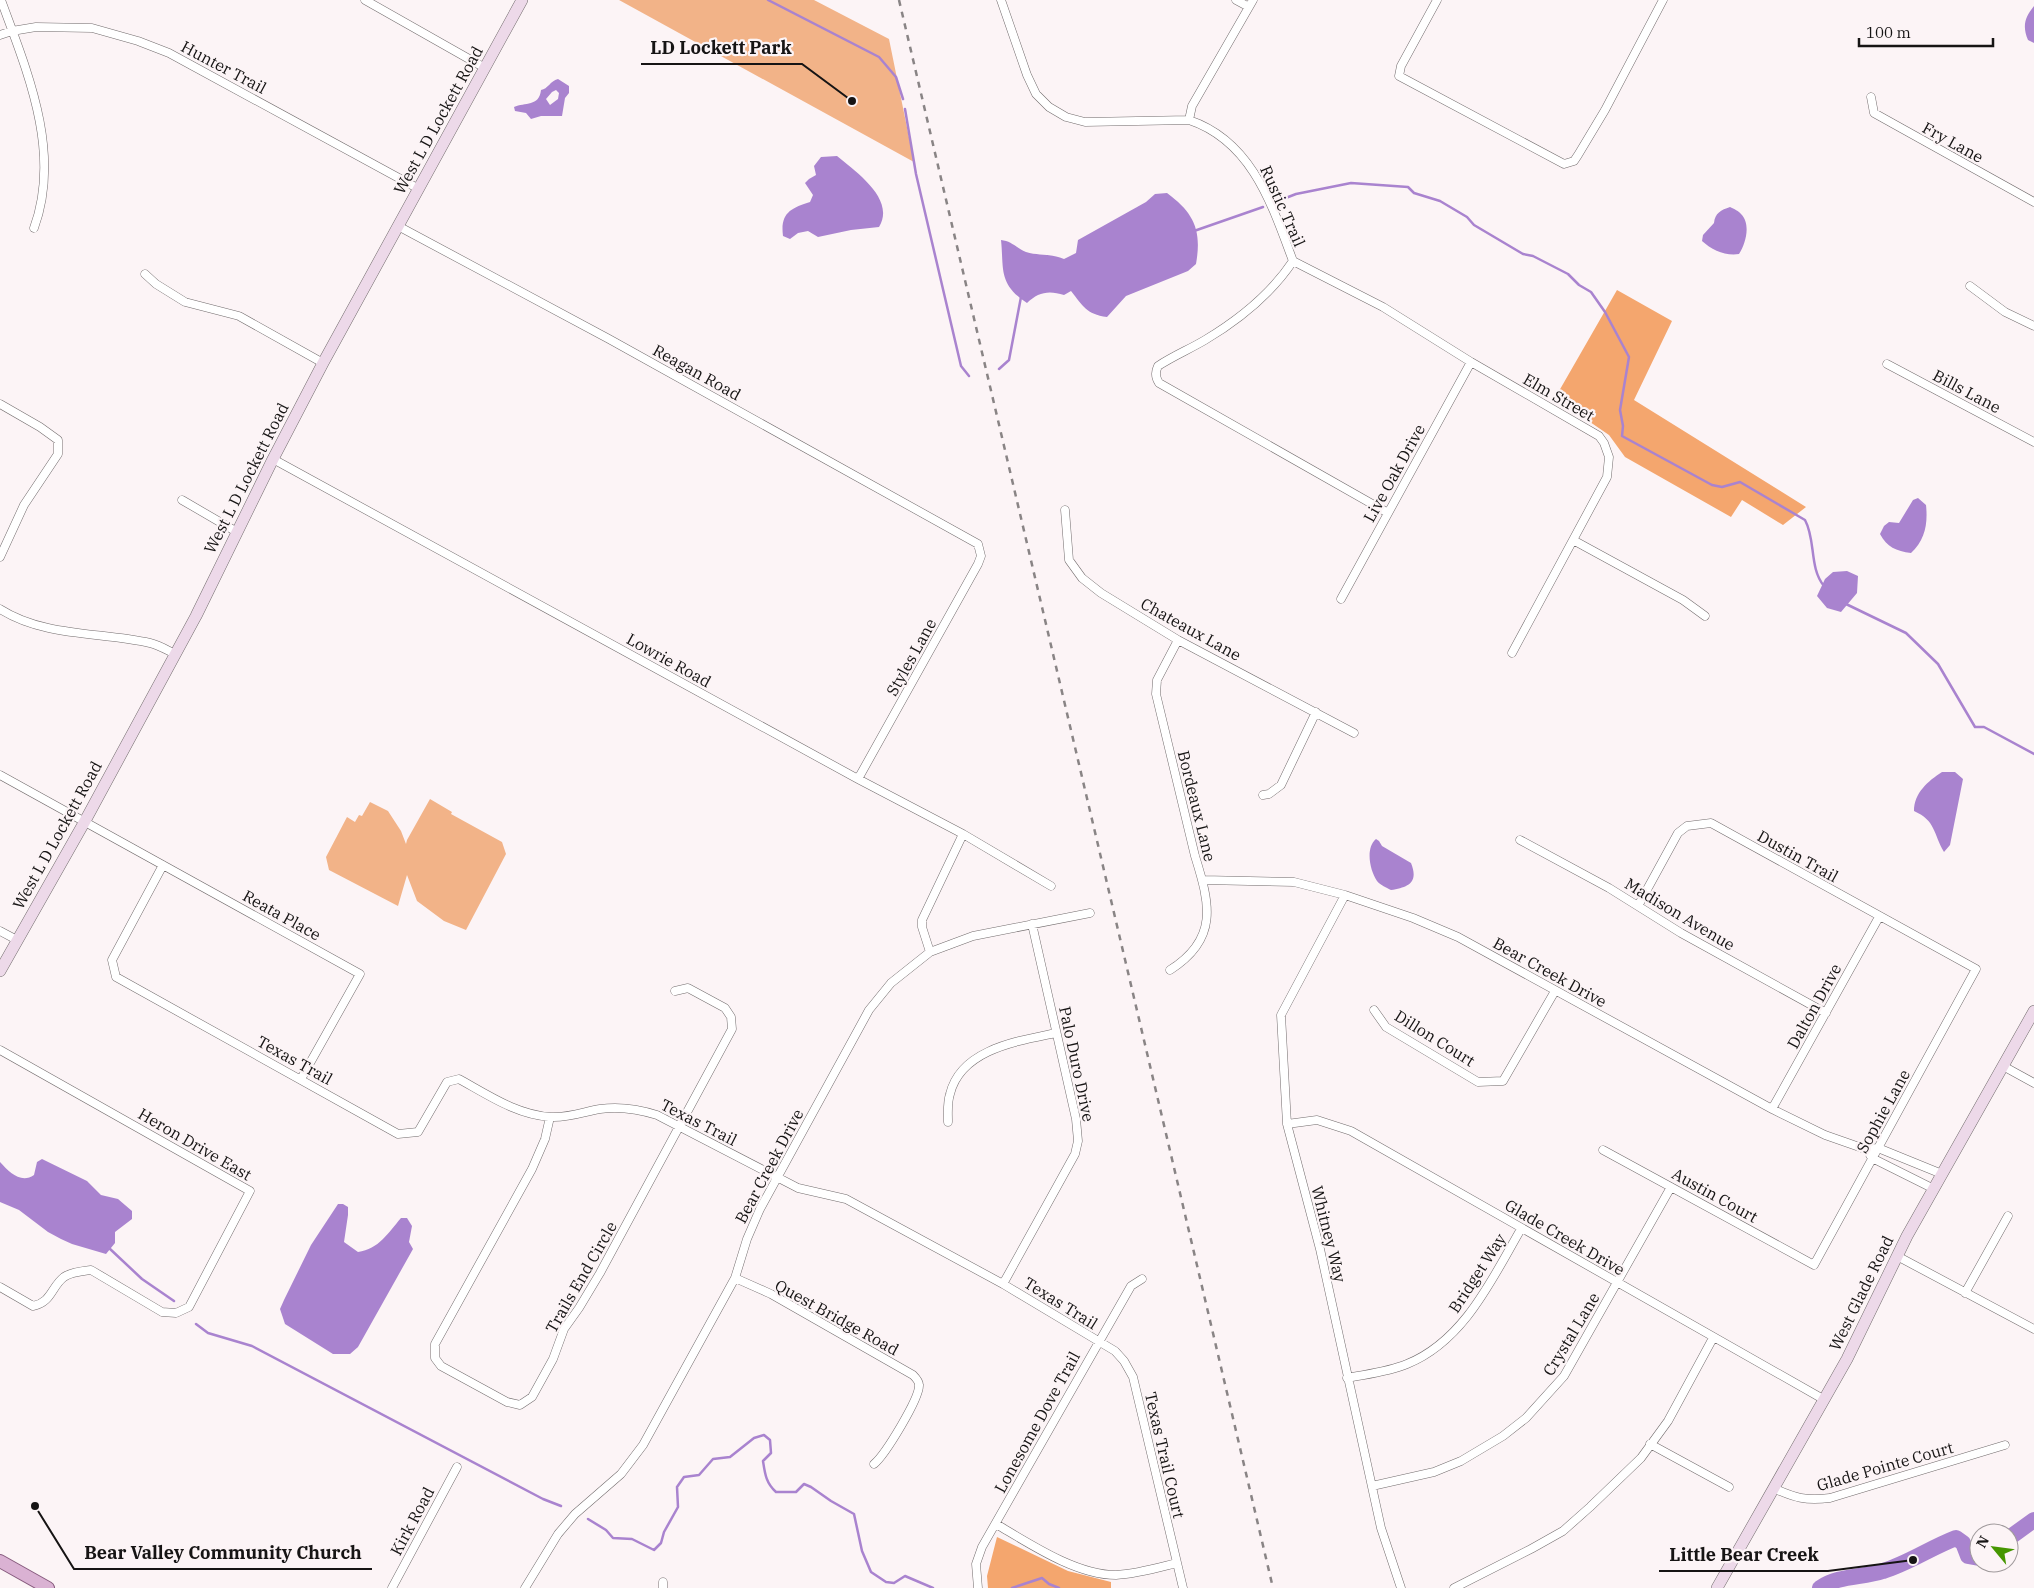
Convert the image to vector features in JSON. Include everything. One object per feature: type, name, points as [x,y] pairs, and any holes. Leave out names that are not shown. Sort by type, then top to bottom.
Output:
[{"type":"main road","name":"West L D Lockett Road","points":[[0,970],[85,821],[196,616],[273,459],[323,363],[522,0]]},
{"type":"main road","name":"West Glade Road","points":[[1717,1588],[1823,1399],[1847,1360],[1897,1256],[2034,1011]]},
{"type":"main road","points":[[0,1561],[48,1588]]},
{"type":"street","points":[[1,0],[28,74],[44,156],[44,185],[41,208],[34,228]]},
{"type":"street","points":[[365,0],[485,68]]},
{"type":"street","name":"Rustic Trail","points":[[1001,0],[1027,75],[1036,94],[1049,107],[1066,117],[1084,122],[1189,120],[1203,125],[1222,136],[1248,162],[1277,219],[1293,261],[1272,290],[1261,299],[1220,330],[1158,366],[1156,378],[1163,388],[1240,429],[1388,513]]},
{"type":"street","points":[[1189,120],[1192,106],[1251,4],[1236,0]]},
{"type":"street","points":[[1437,0],[1401,66],[1399,76],[1564,164],[1574,161],[1605,110],[1662,0]]},
{"type":"street","name":"Hunter Trail","points":[[0,36],[12,31],[36,27],[92,28],[138,41],[169,53],[420,189]]},
{"type":"street","name":"Fry Lane","points":[[1872,97],[1874,113],[2034,202]]},
{"type":"street","name":"Reagan Road","points":[[398,226],[609,339],[970,539],[979,547]]},
{"type":"street","name":"Elm Street","points":[[1293,261],[1383,307],[1471,362],[1585,427],[1604,443],[1609,457],[1607,477],[1512,653]]},
{"type":"street","points":[[145,274],[156,284],[185,302],[239,316],[323,363]]},
{"type":"street","points":[[1970,286],[2005,312],[2034,326]]},
{"type":"street","name":"Live Oak Drive","points":[[1341,599],[1471,362]]},
{"type":"street","name":"Bills Lane","points":[[1887,364],[2034,442]]},
{"type":"street","points":[[0,404],[40,427],[58,440],[58,454],[24,504],[0,557]]},
{"type":"street","name":"Lowrie Road","points":[[273,459],[858,779],[963,834],[1051,886]]},
{"type":"street","points":[[182,500],[237,532]]},
{"type":"street","name":"Chateaux Lane","points":[[1064,510],[1069,560],[1082,578],[1101,593],[1178,640],[1354,733]]},
{"type":"street","points":[[1573,540],[1684,600],[1705,616]]},
{"type":"street","name":"Styles Lane","points":[[858,779],[978,564],[981,556],[979,547]]},
{"type":"street","points":[[0,609],[32,623],[58,629],[152,643],[175,654]]},
{"type":"street","name":"Bordeaux Lane","points":[[1170,970],[1195,950],[1203,933],[1208,912],[1203,880],[1195,856],[1156,694],[1157,680],[1178,640]]},
{"type":"street","points":[[1263,795],[1270,794],[1281,785],[1316,712]]},
{"type":"street","name":"Reata Place","points":[[0,775],[360,974],[301,1078]]},
{"type":"street","name":"Dustin Trail","points":[[1638,906],[1678,833],[1687,826],[1711,823],[1976,970]]},
{"type":"street","points":[[930,952],[922,928],[922,920],[963,834]]},
{"type":"street","name":"Madison Avenue","points":[[1520,840],[1609,888],[1681,933],[1826,1013]]},
{"type":"street","name":"Texas Trail","points":[[163,865],[112,960],[116,976],[398,1134],[418,1132],[447,1082],[459,1079],[504,1105],[550,1117],[575,1116],[599,1109],[618,1107],[636,1108],[680,1126],[798,1188],[846,1199],[1003,1284],[1098,1342]]},
{"type":"street","name":"Bear Creek Drive","points":[[1203,880],[1294,882],[1345,895],[1413,918],[1458,937],[1772,1109],[1825,1134],[1865,1149],[1878,1148],[1942,1174]]},
{"type":"street","name":"Whitney Way","points":[[1345,895],[1281,1015],[1287,1124],[1320,1249],[1381,1528],[1401,1588]]},
{"type":"street","name":"Bear Creek Drive","points":[[525,1588],[558,1534],[575,1514],[621,1474],[647,1436],[735,1278],[752,1224],[869,1010],[891,984],[930,952],[973,936],[1090,913]]},
{"type":"street","name":"Dalton Drive","points":[[1772,1109],[1879,917]]},
{"type":"street","name":"Palo Duro Drive","points":[[1003,1284],[1068,1169],[1078,1141],[1076,1119],[1032,924]]},
{"type":"street","points":[[0,931],[17,940]]},
{"type":"street","name":"Sophie Lane","points":[[1814,1265],[1976,970]]},
{"type":"street","points":[[675,991],[688,988],[725,1008],[731,1017],[732,1029],[680,1126]]},
{"type":"street","name":"Dillon Court","points":[[1374,1010],[1386,1027],[1478,1082],[1503,1080],[1555,991]]},
{"type":"street","points":[[948,1122],[950,1092],[956,1080],[973,1062],[998,1047],[1056,1033]]},
{"type":"street","name":"Heron Drive East","points":[[0,1050],[250,1191],[189,1307],[176,1313],[162,1312],[91,1270],[64,1276],[43,1304],[33,1306],[0,1287]]},
{"type":"street","points":[[2003,1066],[2034,1083]]},
{"type":"street","name":"Trails End Circle","points":[[550,1117],[545,1139],[532,1169],[435,1344],[435,1358],[441,1366],[507,1402],[520,1405],[532,1397],[553,1359],[564,1329],[600,1273],[680,1126]]},
{"type":"street","name":"Glade Creek Drive","points":[[1287,1124],[1317,1120],[1351,1131],[1823,1399]]},
{"type":"street","points":[[1865,1149],[1872,1158],[1934,1189]]},
{"type":"street","name":"Austin Court","points":[[1603,1150],[1814,1265]]},
{"type":"street","name":"Crystal Lane","points":[[1372,1486],[1434,1472],[1461,1461],[1504,1436],[1526,1418],[1564,1376],[1671,1187]]},
{"type":"street","points":[[1965,1292],[2008,1216]]},
{"type":"street","name":"Bridget Way","points":[[1347,1378],[1408,1364],[1451,1335],[1469,1315],[1521,1228]]},
{"type":"street","points":[[1897,1256],[2034,1329]]},
{"type":"street","name":"Quest Bridge Road","points":[[735,1278],[771,1294],[913,1375],[918,1380],[919,1386],[916,1397],[881,1458],[874,1464]]},
{"type":"street","name":"Lonesome Dove Trail","points":[[978,1588],[976,1564],[982,1547],[1131,1286],[1142,1278]]},
{"type":"street","points":[[1454,1588],[1532,1549],[1563,1530],[1641,1458],[1668,1421],[1714,1338]]},
{"type":"street","name":"Texas Trail Court","points":[[1098,1342],[1115,1351],[1124,1361],[1133,1378],[1183,1588]]},
{"type":"street","points":[[1650,1444],[1729,1487]]},
{"type":"street","name":"Glade Pointe Court","points":[[1773,1488],[1799,1499],[1830,1498],[2005,1446]]},
{"type":"street","name":"Kirk Road","points":[[392,1588],[457,1467]]},
{"type":"street","points":[[996,1524],[1036,1547],[1090,1571],[1114,1575],[1128,1574],[1177,1563]]},
{"type":"shaded area","points":[[619,0],[814,0],[889,39],[914,162]]},
{"type":"shaded area","points":[[2034,6],[2034,43],[2028,40],[2025,26],[2028,14]]},
{"type":"shaded area","points":[[558,79],[569,86],[569,93],[565,98],[562,116],[541,116],[531,119],[526,113],[515,111],[514,107],[534,102],[540,95],[541,90]],"holes":[[[556,90],[559,93],[558,99],[550,105],[546,99]]]},
{"type":"shaded area","points":[[837,156],[863,178],[878,196],[882,206],[883,217],[879,227],[851,230],[818,237],[808,231],[798,233],[790,239],[783,236],[783,222],[788,213],[792,209],[810,202],[813,195],[805,183],[816,175],[814,166],[821,157]]},
{"type":"shaded area","points":[[1167,193],[1190,215],[1197,232],[1198,252],[1196,264],[1188,271],[1126,296],[1107,317],[1094,314],[1082,305],[1071,291],[1064,295],[1053,293],[1040,294],[1027,303],[1011,289],[1004,275],[1001,240],[1026,252],[1064,259],[1076,253],[1078,240],[1146,202],[1155,194]]},
{"type":"shaded area","points":[[1730,207],[1740,213],[1744,218],[1747,228],[1744,245],[1739,254],[1719,252],[1702,241],[1703,235],[1714,223],[1717,214]]},
{"type":"shaded area","points":[[1617,290],[1672,321],[1634,400],[1806,507],[1783,525],[1742,500],[1731,517],[1625,457],[1609,435],[1555,398]]},
{"type":"shaded area","points":[[1918,498],[1926,505],[1926,525],[1920,543],[1911,553],[1896,550],[1880,534],[1884,526],[1889,522],[1899,523],[1913,500]]},
{"type":"shaded area","points":[[1847,571],[1858,576],[1857,593],[1841,612],[1827,608],[1817,596],[1825,579],[1833,572]]},
{"type":"shaded area","points":[[1942,772],[1955,772],[1963,779],[1950,845],[1944,852],[1930,823],[1914,811],[1919,793],[1932,779]]},
{"type":"shaded area","points":[[430,799],[452,812],[451,814],[502,842],[506,854],[466,930],[444,921],[417,901],[407,875],[398,906],[329,870],[326,857],[347,817],[355,822],[359,815],[362,816],[370,802],[388,811],[401,831],[406,844]]},
{"type":"shaded area","points":[[1376,839],[1382,846],[1411,863],[1414,875],[1410,883],[1391,890],[1377,881],[1372,871],[1370,860],[1371,848]]},
{"type":"shaded area","points":[[42,1159],[87,1181],[101,1195],[118,1199],[132,1211],[132,1219],[115,1232],[115,1243],[106,1254],[61,1239],[48,1232],[19,1210],[0,1202],[0,1162],[11,1173],[24,1178],[34,1175],[37,1162]]},
{"type":"shaded area","points":[[338,1204],[348,1207],[344,1242],[358,1252],[372,1248],[387,1235],[401,1218],[407,1218],[412,1226],[409,1242],[413,1249],[358,1347],[350,1354],[333,1354],[285,1324],[280,1309],[311,1245]]},
{"type":"shaded area","points":[[997,1537],[1068,1571],[1111,1582],[1111,1588],[988,1588],[987,1576]]},
{"type":"waterway","points":[[768,0],[879,57],[896,77],[903,99]]},
{"type":"waterway","points":[[905,109],[916,174],[961,366],[969,376]]},
{"type":"waterway","points":[[1278,201],[1296,194],[1351,183],[1408,187],[1414,193],[1440,201],[1467,217],[1474,225],[1523,254],[1533,256],[1568,274],[1579,285],[1591,292],[1605,312],[1629,357],[1620,410],[1623,426],[1622,436],[1712,485],[1722,487],[1740,482],[1805,520],[1810,536],[1816,571],[1824,586]]},
{"type":"waterway","points":[[1194,231],[1263,207]]},
{"type":"waterway","points":[[999,369],[1009,360],[1021,297]]},
{"type":"waterway","points":[[1846,604],[1906,633],[1938,664],[1975,727],[1984,727],[2034,754]]},
{"type":"waterway","points":[[109,1248],[142,1279],[174,1301]]},
{"type":"waterway","points":[[196,1324],[208,1333],[252,1346],[543,1499],[561,1506]]},
{"type":"waterway","points":[[588,1519],[606,1530],[613,1538],[632,1539],[654,1550],[661,1543],[664,1532],[678,1507],[677,1487],[684,1477],[699,1475],[713,1459],[730,1457],[754,1438],[764,1435],[770,1440],[771,1453],[763,1461],[764,1470],[768,1482],[776,1492],[796,1492],[804,1484],[811,1487],[854,1514],[862,1551],[871,1572],[886,1582],[894,1583],[905,1576],[933,1588]]},
{"type":"waterway","points":[[2019,1531],[2034,1520]]},
{"type":"waterway","points":[[1820,1588],[1835,1581],[1893,1568],[1956,1538],[1963,1543],[1969,1556]]},
{"type":"waterway","points":[[1012,1588],[1042,1578],[1049,1584],[1059,1588]]},
{"type":"railway","points":[[899,0],[1273,1588]]},
{"type":"place","name":"LD Lockett Park","points":[[852,101]]},
{"type":"place","name":"Bear Valley Community Church","points":[[35,1506]]},
{"type":"place","name":"Little Bear Creek","points":[[1913,1560]]}]
